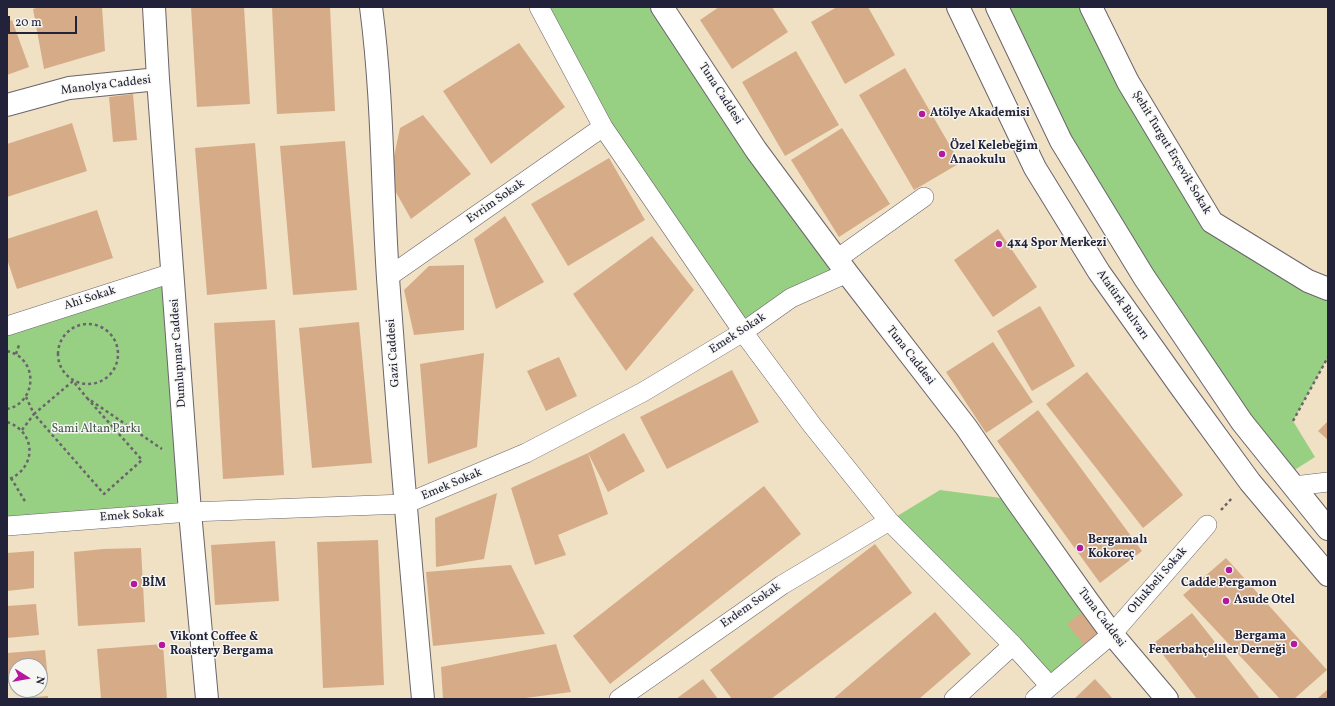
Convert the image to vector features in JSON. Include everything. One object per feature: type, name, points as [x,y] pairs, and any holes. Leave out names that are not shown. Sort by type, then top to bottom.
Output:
[{"type":"main road","name":"Dumlupınar Caddesi","points":[[154,7],[190,512],[207,699]]},
{"type":"main road","name":"Gazi Caddesi","points":[[371,7],[376,51],[388,277],[405,504],[423,699]]},
{"type":"main road","name":"Tuna Caddesi","points":[[662,7],[756,150],[842,266],[966,427],[1016,500],[1112,634],[1167,699]]},
{"type":"main road","name":"Atatürk Bulvarı","points":[[958,7],[1035,168],[1099,272],[1250,482],[1328,575]]},
{"type":"main road","points":[[997,7],[1061,141],[1144,277],[1242,422],[1328,529]]},
{"type":"main road","name":"Şehit Turgut Erçevik Sokak","points":[[1091,7],[1128,82],[1212,222],[1308,281],[1328,289]]},
{"type":"main road","name":"Manolya Caddesi","points":[[7,105],[69,88],[158,79]]},
{"type":"street","points":[[539,7],[603,127],[743,332],[812,425],[889,521],[1013,645],[1050,686]]},
{"type":"street","name":"Evrim Sokak","points":[[388,277],[603,127]]},
{"type":"street","name":"Emek Sokak","points":[[7,526],[190,512],[405,504],[526,454],[643,392],[743,332],[791,298],[842,266],[924,197]]},
{"type":"street","name":"Ahi Sokak","points":[[7,326],[172,273]]},
{"type":"street","points":[[1294,486],[1328,482]]},
{"type":"street","name":"Erdem Sokak","points":[[619,699],[782,585],[889,521]]},
{"type":"street","name":"Otlukbeli Sokak","points":[[1036,699],[1112,634],[1207,525]]},
{"type":"street","points":[[954,699],[1013,645]]},
{"type":"path","points":[[26,397],[34,414],[104,494],[142,460],[73,381],[65,374],[60,365],[58,355],[59,345],[64,335],[72,328],[82,324],[101,326],[115,339],[119,349],[119,359],[116,368],[110,376],[102,382],[93,385],[73,381]]},
{"type":"path","points":[[7,351],[16,354],[23,360],[29,368],[31,378],[30,388],[26,397],[18,404],[7,409]]},
{"type":"path","points":[[1293,421],[1328,357]]},
{"type":"path","points":[[22,430],[34,414],[73,381]]},
{"type":"path","points":[[87,398],[187,466]]},
{"type":"path","points":[[7,422],[15,424],[22,430],[30,448],[29,459],[24,468],[17,475],[7,480]]},
{"type":"path","points":[[11,478],[38,523]]},
{"type":"green space","points":[[539,7],[662,7],[847,273],[743,332],[603,127]]},
{"type":"green space","points":[[997,7],[1091,7],[1212,222],[1328,289],[1328,357],[1293,421],[1315,457],[1285,476],[1144,277]]},
{"type":"green space","name":"Sami Altan Parkı","points":[[172,273],[190,512],[7,526],[7,326]]},
{"type":"green space","points":[[940,490],[1016,500],[1112,634],[1050,686],[889,521]]},
{"type":"building","points":[[39,7],[102,7],[105,51],[44,69],[33,9]]},
{"type":"building","points":[[191,7],[244,7],[250,104],[197,107]]},
{"type":"building","points":[[272,7],[330,7],[335,111],[277,114]]},
{"type":"building","points":[[719,7],[772,7],[788,32],[732,69],[700,20]]},
{"type":"building","points":[[837,7],[868,7],[895,55],[845,84],[811,22]]},
{"type":"building","points":[[12,20],[29,67],[7,75],[7,22]]},
{"type":"building","points":[[519,43],[565,107],[491,164],[443,91]]},
{"type":"building","points":[[796,51],[839,125],[785,156],[742,82]]},
{"type":"building","points":[[905,68],[960,163],[914,190],[859,95]]},
{"type":"building","points":[[133,94],[137,140],[113,142],[109,97]]},
{"type":"building","points":[[423,115],[471,174],[411,219],[389,180],[400,128]]},
{"type":"building","points":[[72,123],[87,171],[7,197],[7,144]]},
{"type":"building","points":[[842,128],[890,204],[839,237],[791,160]]},
{"type":"building","points":[[345,141],[357,290],[293,295],[280,146]]},
{"type":"building","points":[[255,143],[267,289],[207,295],[195,148]]},
{"type":"building","points":[[609,158],[645,220],[568,266],[531,204]]},
{"type":"building","points":[[97,210],[113,258],[17,289],[7,259],[7,239]]},
{"type":"building","points":[[505,216],[544,282],[496,309],[474,239]]},
{"type":"building","points":[[998,229],[1037,287],[993,317],[954,260]]},
{"type":"building","points":[[652,236],[694,290],[626,371],[573,294]]},
{"type":"building","points":[[464,265],[464,330],[414,335],[404,290],[429,266]]},
{"type":"building","points":[[1040,306],[1075,366],[1032,391],[997,331]]},
{"type":"building","points":[[275,320],[284,475],[223,479],[214,323]]},
{"type":"building","points":[[359,322],[372,463],[312,468],[299,328]]},
{"type":"building","points":[[993,342],[1033,402],[986,433],[946,372]]},
{"type":"building","points":[[484,353],[477,447],[428,464],[420,364]]},
{"type":"building","points":[[559,357],[577,396],[546,411],[527,371]]},
{"type":"building","points":[[732,370],[759,422],[667,469],[640,417]]},
{"type":"building","points":[[1087,372],[1183,495],[1143,528],[1046,404]]},
{"type":"building","points":[[1038,410],[1142,551],[1100,583],[997,441]]},
{"type":"building","points":[[1328,421],[1328,440],[1318,431]]},
{"type":"building","points":[[624,433],[645,471],[608,492],[588,453]]},
{"type":"building","points":[[588,453],[608,514],[558,535],[566,555],[535,565],[511,488]]},
{"type":"building","points":[[764,486],[801,534],[610,684],[573,636]]},
{"type":"building","points":[[497,493],[484,559],[436,567],[435,518]]},
{"type":"building","points":[[378,540],[384,685],[323,688],[317,542]]},
{"type":"building","points":[[275,541],[279,601],[215,605],[211,545]]},
{"type":"building","points":[[875,544],[912,593],[771,699],[732,699],[710,670]]},
{"type":"building","points":[[141,548],[145,622],[78,626],[74,552],[103,549]]},
{"type":"building","points":[[34,551],[34,588],[7,591],[7,553]]},
{"type":"building","points":[[1226,558],[1327,670],[1294,699],[1280,699],[1183,595]]},
{"type":"building","points":[[511,565],[545,634],[433,646],[426,572]]},
{"type":"building","points":[[36,604],[39,635],[7,638],[7,606]]},
{"type":"building","points":[[1087,608],[1104,632],[1085,646],[1067,624]]},
{"type":"building","points":[[935,612],[971,654],[919,699],[833,699]]},
{"type":"building","points":[[1192,613],[1260,699],[1197,699],[1154,643]]},
{"type":"building","points":[[163,644],[167,699],[101,699],[97,649]]},
{"type":"building","points":[[556,644],[571,692],[518,699],[443,699],[441,667]]},
{"type":"building","points":[[45,650],[46,658],[8,658],[7,683],[7,653]]},
{"type":"building","points":[[703,679],[718,699],[676,699]]},
{"type":"building","points":[[1095,679],[1113,699],[1074,699]]},
{"type":"building","points":[[1328,689],[1328,699],[1317,699]]},
{"type":"building","points":[[22,698],[48,698],[48,699]]},
{"type":"place","name":"Atölye Akademisi","points":[[922,114]]},
{"type":"place","name":"Özel Kelebeğim Anaokulu","points":[[942,154]]},
{"type":"place","name":"4x4 Spor Merkezi","points":[[999,244]]},
{"type":"place","name":"Bergamalı Kokoreç","points":[[1080,548]]},
{"type":"place","name":"Cadde Pergamon","points":[[1229,570]]},
{"type":"place","name":"BİM","points":[[134,584]]},
{"type":"place","name":"Asude Otel","points":[[1226,601]]},
{"type":"place","name":"Bergama Fenerbahçeliler Derneği","points":[[1294,644]]},
{"type":"place","name":"Vikont Coffee & Roastery Bergama","points":[[162,645]]}]
